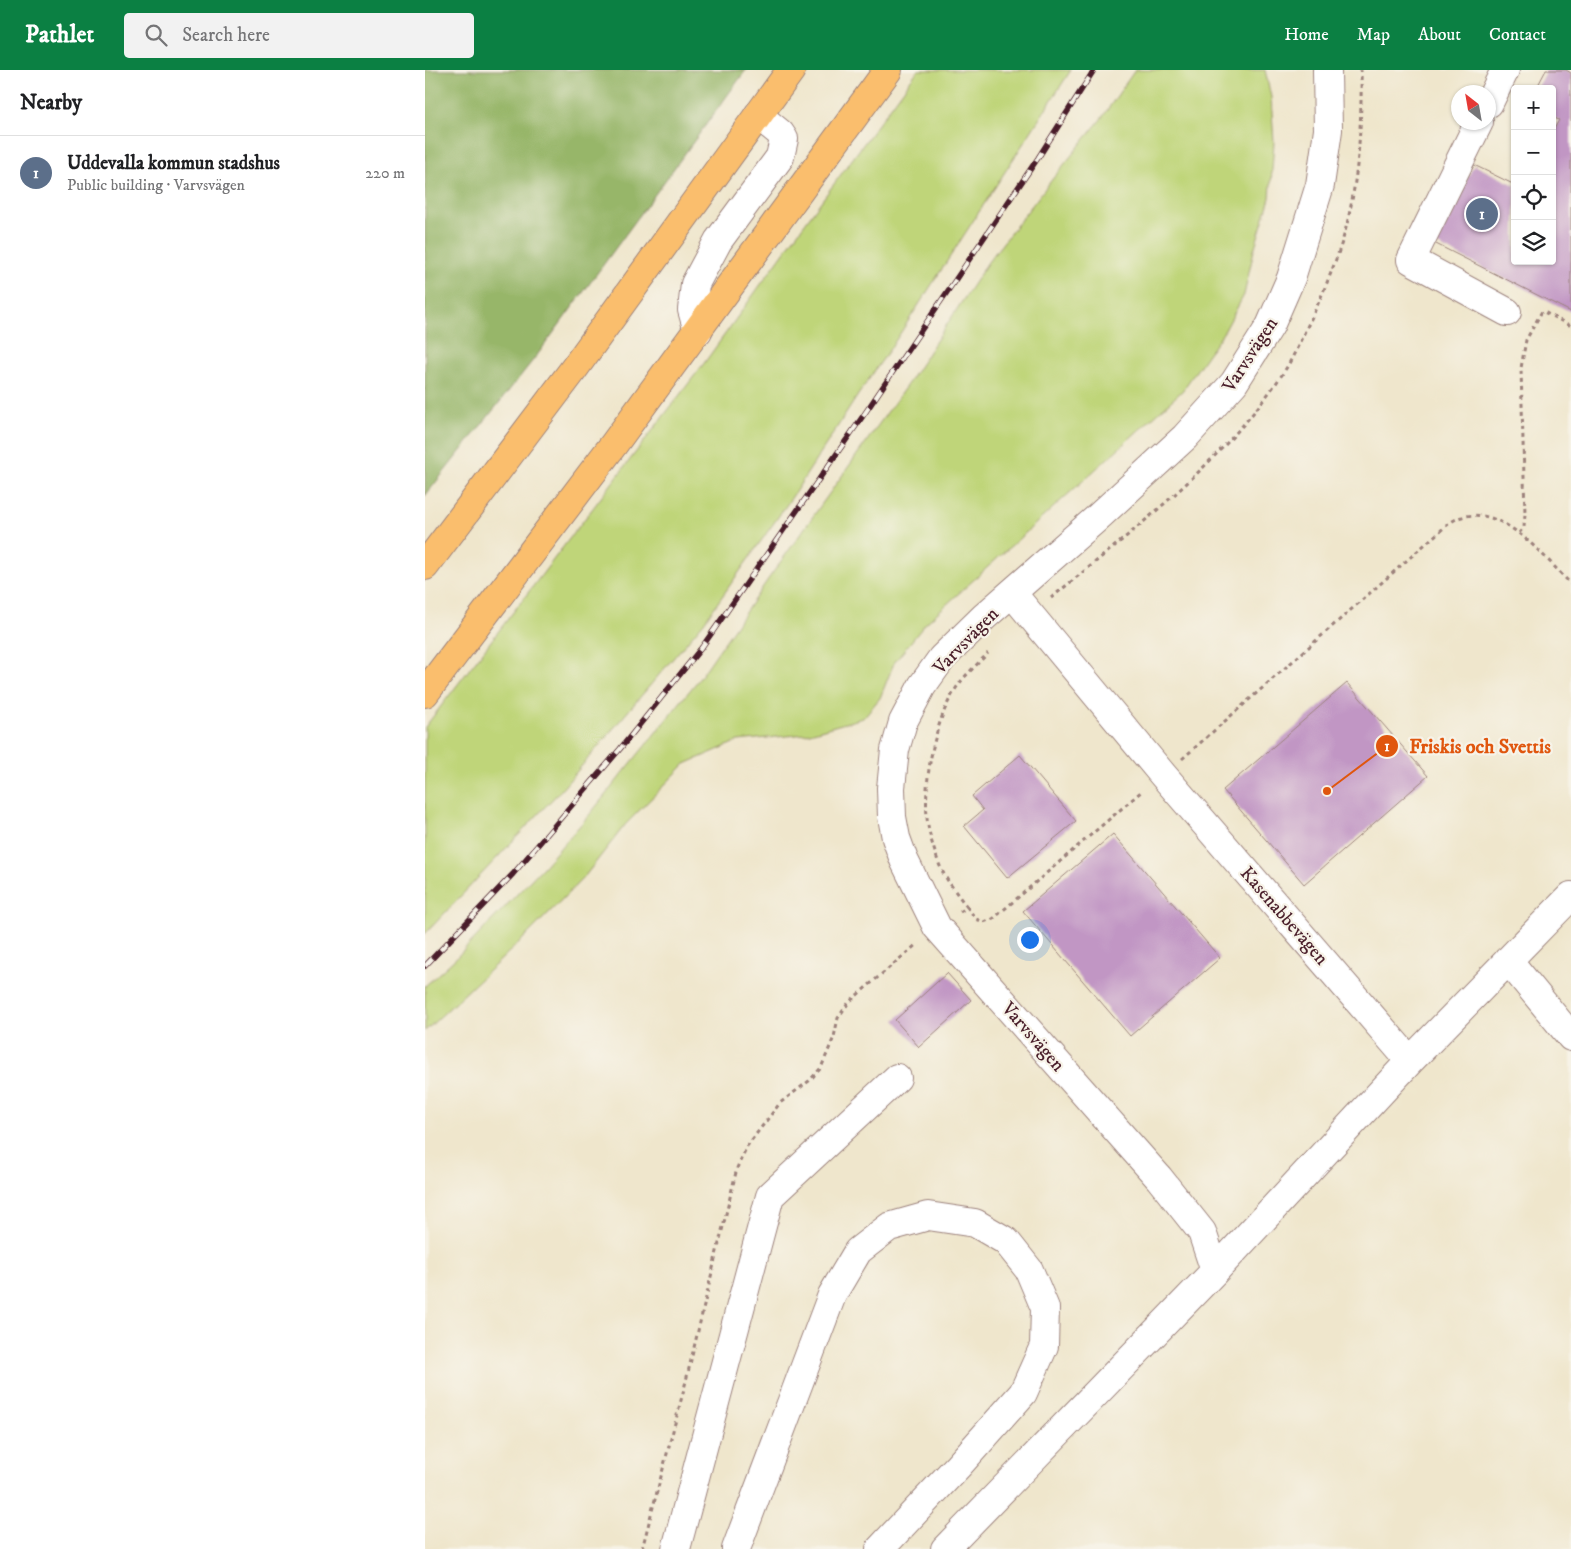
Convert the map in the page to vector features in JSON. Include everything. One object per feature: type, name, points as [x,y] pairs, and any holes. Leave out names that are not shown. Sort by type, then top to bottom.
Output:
[{"type":"highway","points":[[425,566],[571,373],[791,70]]},
{"type":"highway","points":[[425,692],[591,475],[888,70]]},
{"type":"street","name":"Varvsvägen","points":[[1215,1271],[1202,1232],[1171,1194],[937,927],[896,838],[892,817],[891,788],[895,750],[903,722],[923,686],[943,658],[984,617],[1096,519],[1185,437],[1234,383],[1270,326],[1291,278],[1320,185],[1328,130],[1327,70]]},
{"type":"street","points":[[1496,89],[1505,70]]},
{"type":"street","points":[[698,331],[692,310],[695,284],[718,241],[780,157],[784,140],[780,133],[758,115]]},
{"type":"street","points":[[1475,130],[1411,260],[1507,312]]},
{"type":"street","name":"Kasenabbevägen","points":[[1012,593],[1163,775],[1410,1061]]},
{"type":"street","points":[[945,1549],[1215,1271],[1410,1061],[1571,896]]},
{"type":"street","points":[[1508,960],[1571,1037]]},
{"type":"street","points":[[676,1549],[770,1196],[897,1078]]},
{"type":"street","points":[[736,1549],[831,1295],[858,1251],[889,1226],[928,1216],[975,1222],[1006,1241],[1029,1270],[1045,1308],[1044,1346],[1023,1393],[880,1549]]},
{"type":"path","points":[[1519,533],[1524,527],[1525,514],[1521,368],[1527,340],[1542,311],[1571,326]]},
{"type":"path","points":[[642,1549],[685,1384],[737,1168],[747,1146],[779,1103],[809,1081],[821,1068],[834,1037],[839,1018],[849,1002],[937,927],[967,907],[976,919],[983,922],[993,918],[1163,775],[1451,523],[1461,517],[1480,516],[1501,521],[1519,533],[1571,584]]},
{"type":"green space","points":[[425,70],[746,70],[538,354],[425,496]]},
{"type":"green space","points":[[918,70],[1071,70],[790,500],[704,622],[562,789],[425,934],[425,727],[705,362]]},
{"type":"green space","points":[[1135,70],[1265,70],[1271,97],[1274,142],[1270,198],[1254,250],[1244,295],[1225,330],[1182,391],[925,624],[894,663],[880,698],[863,718],[806,734],[738,741],[685,764],[625,825],[585,876],[525,937],[425,1031],[425,986],[457,957],[545,865],[590,814],[699,679],[909,382],[988,262],[1101,119]]},
{"type":"building","points":[[1546,70],[1566,70],[1571,73],[1571,312],[1434,243],[1474,165],[1511,183],[1511,265],[1556,265],[1556,126],[1559,120],[1556,119],[1556,85],[1538,85]]},
{"type":"building","points":[[1347,683],[1428,776],[1304,884],[1223,790]]},
{"type":"building","points":[[1020,755],[1076,821],[1007,878],[964,826],[983,810],[972,796]]},
{"type":"building","points":[[1113,834],[1220,958],[1130,1036],[1023,911]]},
{"type":"building","points":[[947,973],[971,1000],[919,1047],[895,1020]]},
{"type":"railway","points":[[425,966],[513,874],[620,749],[702,647],[863,416],[1038,158],[1094,70]]},
{"type":"place","name":"Uddevalla kommun stadshus","points":[[1482,214]]},
{"type":"place","name":"Friskis och Svettis","points":[[1327,791]]}]
